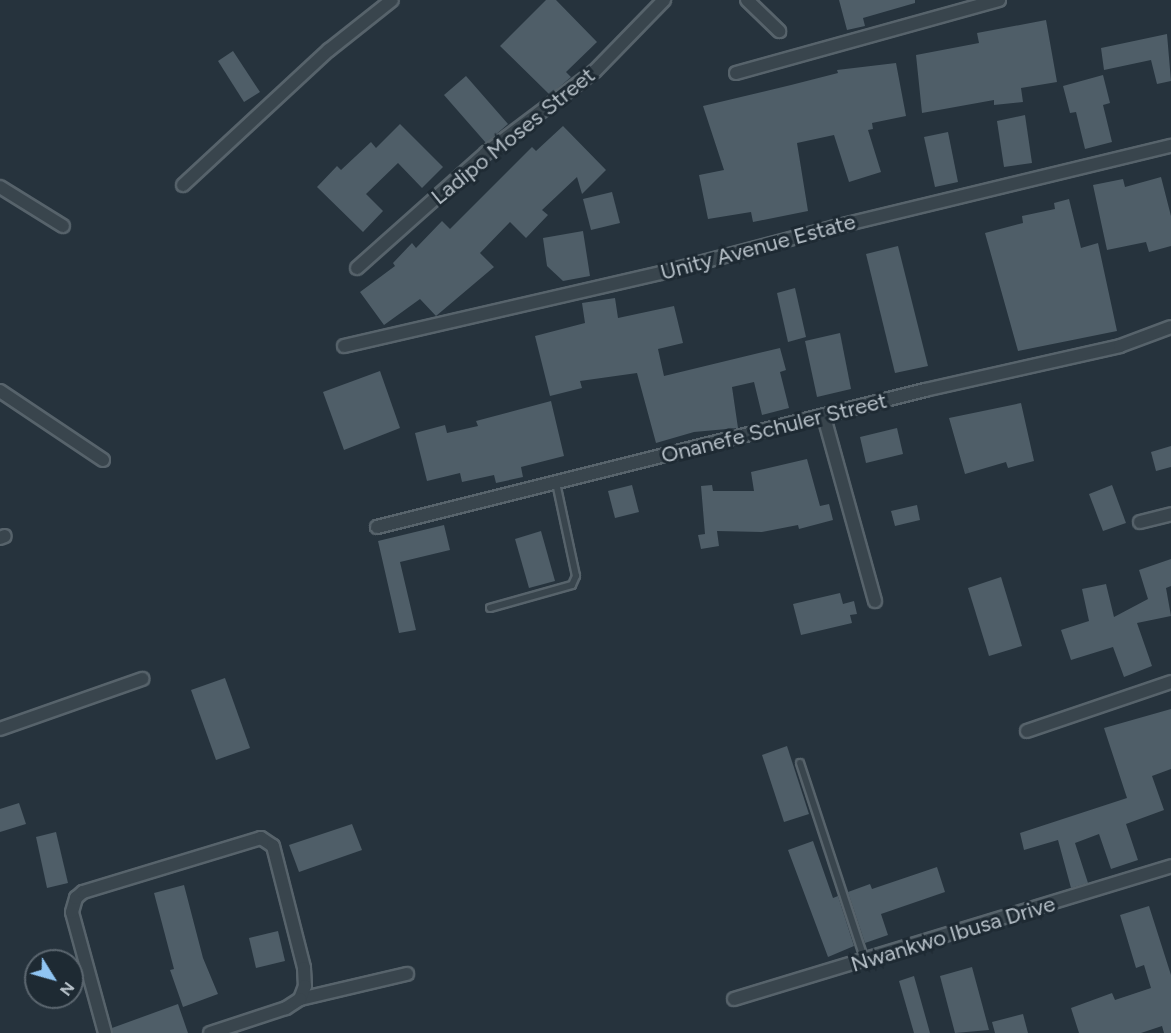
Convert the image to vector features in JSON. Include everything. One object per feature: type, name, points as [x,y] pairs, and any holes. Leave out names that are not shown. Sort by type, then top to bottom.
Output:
[{"type":"street","points":[[183,185],[329,50],[392,0]]},
{"type":"street","name":"Ladipo Moses Street","points":[[357,268],[486,153],[595,70],[664,0]]},
{"type":"street","points":[[747,0],[778,31]]},
{"type":"street","points":[[735,73],[999,0]]},
{"type":"street","name":"Unity Avenue Estate","points":[[345,346],[661,273],[834,226],[1171,146]]},
{"type":"street","points":[[0,187],[63,226]]},
{"type":"street","name":"Onanefe Schuler Street","points":[[377,527],[1120,346],[1171,327]]},
{"type":"street","points":[[0,392],[104,460]]},
{"type":"street","points":[[824,417],[875,601]]},
{"type":"street","points":[[1140,522],[1171,514]]},
{"type":"street","points":[[0,729],[141,679]]},
{"type":"street","points":[[1027,731],[1171,682]]},
{"type":"street","points":[[105,1033],[72,912],[76,898],[83,892],[261,838],[273,846],[304,968],[305,986],[300,999]]},
{"type":"street","name":"Nwankwo Ibusa Drive","points":[[734,999],[865,962],[1171,866]]},
{"type":"street","points":[[210,1033],[286,1008],[300,999],[407,974]]},
{"type":"lane","points":[[490,608],[572,585],[576,576],[556,483]]},
{"type":"lane","points":[[800,763],[865,962]]},
{"type":"building","points":[[546,0],[556,0],[597,42],[566,72],[571,77],[550,95],[500,46]]},
{"type":"building","points":[[839,0],[915,0],[915,3],[863,18],[865,26],[847,30]]},
{"type":"building","points":[[1046,20],[1057,82],[1021,88],[1023,102],[994,105],[994,100],[922,113],[916,55],[979,43],[977,33]]},
{"type":"building","points":[[1167,34],[1171,81],[1157,84],[1151,60],[1104,70],[1101,48]]},
{"type":"building","points":[[233,51],[260,92],[244,102],[218,61]]},
{"type":"building","points":[[896,63],[906,116],[872,123],[873,129],[868,130],[881,172],[849,182],[834,135],[797,143],[808,211],[753,222],[751,212],[708,219],[699,175],[724,170],[703,106],[838,73],[837,70]]},
{"type":"building","points":[[1103,75],[1110,103],[1103,105],[1112,142],[1085,149],[1076,112],[1070,113],[1063,86]]},
{"type":"building","points":[[466,76],[508,124],[486,143],[444,95]]},
{"type":"building","points":[[1025,115],[1032,163],[1004,167],[997,121]]},
{"type":"building","points":[[400,124],[443,167],[422,188],[398,163],[366,194],[383,211],[363,232],[317,187],[337,166],[341,170],[371,142],[376,148]]},
{"type":"building","points":[[563,126],[606,170],[582,194],[577,177],[542,210],[548,215],[526,238],[510,222],[480,253],[494,267],[436,316],[420,299],[384,325],[360,292],[395,266],[393,263],[412,243],[416,248],[442,221],[450,229],[532,147],[536,151]]},
{"type":"building","points":[[948,132],[958,182],[935,187],[924,137]]},
{"type":"building","points":[[1161,177],[1171,216],[1171,246],[1149,252],[1146,242],[1107,250],[1093,185],[1123,179],[1125,187]]},
{"type":"building","points":[[612,192],[620,223],[591,230],[583,199]]},
{"type":"building","points":[[1069,199],[1081,248],[1098,243],[1117,331],[1018,351],[985,233],[1023,223],[1022,216],[1055,209],[1054,203]]},
{"type":"building","points":[[583,231],[590,276],[563,281],[547,266],[543,238]]},
{"type":"building","points":[[898,246],[928,366],[895,373],[866,254]]},
{"type":"building","points":[[795,288],[806,337],[788,342],[777,293]]},
{"type":"building","points":[[615,298],[618,318],[674,306],[683,343],[658,349],[664,376],[780,348],[786,370],[780,372],[789,408],[762,415],[754,382],[732,387],[738,428],[694,432],[656,443],[637,373],[580,381],[582,388],[550,396],[535,336],[585,323],[582,303]]},
{"type":"building","points":[[840,333],[851,389],[817,397],[805,341]]},
{"type":"building","points":[[380,371],[400,428],[344,450],[323,392]]},
{"type":"building","points":[[551,401],[564,456],[521,467],[523,477],[496,483],[494,475],[462,482],[460,473],[427,481],[415,433],[445,425],[447,433],[478,426],[476,421]]},
{"type":"building","points":[[1021,403],[1034,461],[1008,468],[1006,462],[965,474],[949,418]]},
{"type":"building","points":[[897,428],[903,454],[866,463],[860,437]]},
{"type":"building","points":[[1171,446],[1171,467],[1156,471],[1151,452]]},
{"type":"building","points":[[807,459],[820,506],[829,504],[833,520],[799,529],[798,525],[762,532],[717,531],[719,546],[701,549],[698,535],[705,534],[701,486],[712,485],[713,491],[754,491],[751,472]]},
{"type":"building","points":[[632,485],[639,512],[615,518],[608,491]]},
{"type":"building","points":[[1112,485],[1126,523],[1103,531],[1089,494]]},
{"type":"building","points":[[917,505],[920,520],[895,526],[891,511]]},
{"type":"building","points":[[444,525],[450,550],[400,562],[416,630],[399,633],[378,541]]},
{"type":"building","points":[[541,531],[555,581],[529,588],[515,539]]},
{"type":"building","points":[[1171,559],[1171,586],[1166,588],[1171,616],[1137,623],[1152,666],[1124,677],[1113,647],[1071,660],[1061,630],[1089,621],[1082,589],[1106,584],[1114,617],[1148,599],[1139,570]]},
{"type":"building","points":[[1001,577],[1022,646],[989,656],[968,588]]},
{"type":"building","points":[[840,593],[843,604],[854,601],[857,614],[850,615],[852,623],[801,635],[793,604]]},
{"type":"building","points":[[225,678],[250,748],[216,760],[191,690]]},
{"type":"building","points":[[1171,709],[1171,769],[1152,776],[1164,810],[1126,824],[1138,860],[1111,869],[1099,834],[1075,843],[1088,883],[1071,888],[1058,840],[1024,850],[1020,833],[1127,798],[1104,728]]},
{"type":"building","points":[[787,746],[809,814],[784,822],[762,755]]},
{"type":"building","points":[[19,803],[26,824],[0,832],[0,809]]},
{"type":"building","points":[[352,824],[362,850],[299,872],[289,845]]},
{"type":"building","points":[[56,832],[68,883],[47,888],[36,837]]},
{"type":"building","points":[[813,841],[833,898],[838,896],[854,946],[828,957],[788,850]]},
{"type":"building","points":[[937,867],[945,892],[881,914],[888,935],[865,943],[848,892],[870,884],[872,889]]},
{"type":"building","points":[[184,885],[203,958],[218,994],[183,1007],[170,970],[174,969],[154,893]]},
{"type":"building","points":[[1149,906],[1171,975],[1171,1033],[1164,1033],[1162,1026],[1141,1033],[1079,1033],[1071,1008],[1112,993],[1115,1000],[1151,988],[1144,965],[1136,968],[1120,915]]},
{"type":"building","points":[[278,931],[285,961],[256,968],[249,938]]},
{"type":"building","points":[[972,967],[989,1030],[955,1033],[940,976]]},
{"type":"building","points":[[914,976],[930,1033],[914,1033],[899,981]]},
{"type":"building","points":[[178,1004],[188,1033],[113,1033],[112,1028]]},
{"type":"building","points":[[1023,1014],[1028,1033],[995,1033],[992,1022]]}]
